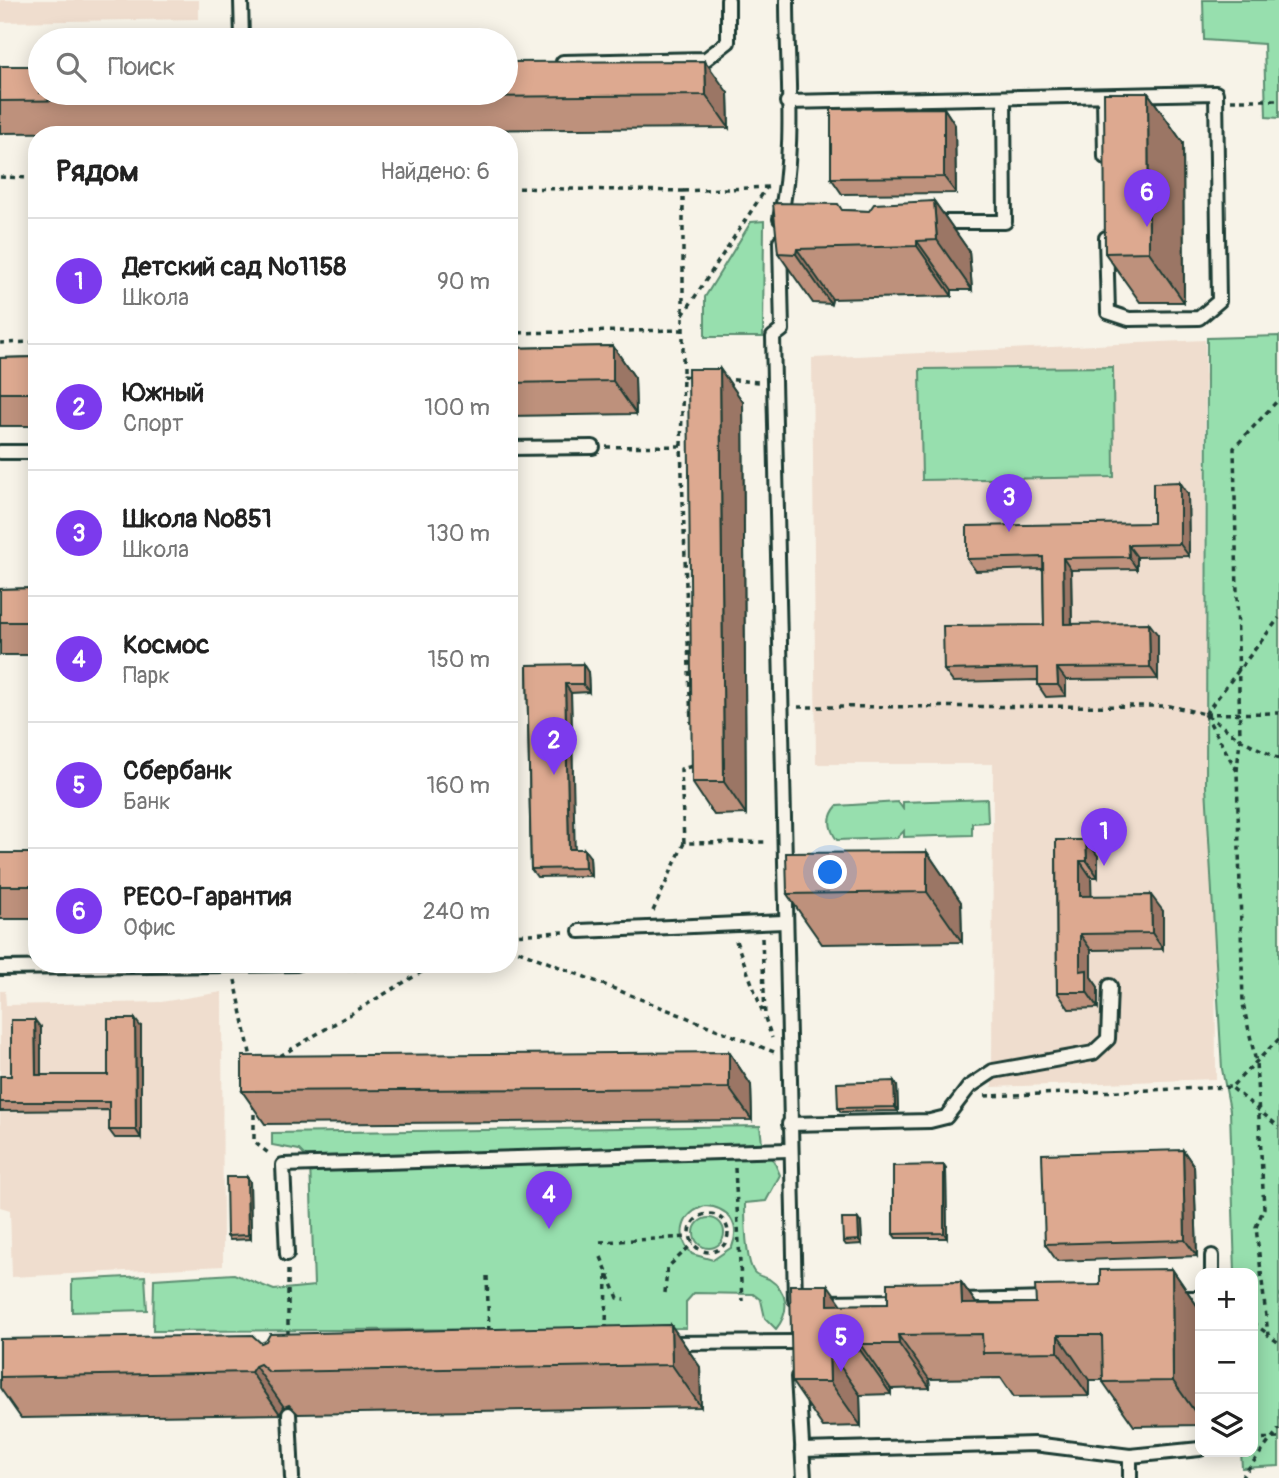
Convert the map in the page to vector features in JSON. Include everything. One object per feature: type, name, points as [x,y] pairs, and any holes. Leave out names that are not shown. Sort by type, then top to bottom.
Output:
[{"type":"lane","points":[[241,0],[242,28]]},
{"type":"lane","points":[[546,62],[706,59],[728,42],[728,0]]},
{"type":"lane","points":[[787,0],[788,186],[782,330],[773,337],[789,1150],[795,1306],[911,1301]]},
{"type":"lane","points":[[788,102],[1216,93],[1219,301],[1199,318],[1129,319],[1108,312],[1106,218]]},
{"type":"lane","points":[[1104,96],[1105,177]]},
{"type":"lane","points":[[926,222],[1005,222],[1004,98]]},
{"type":"lane","points":[[518,448],[593,447]]},
{"type":"lane","points":[[0,452],[28,452]]},
{"type":"lane","points":[[580,932],[784,922]]},
{"type":"lane","points":[[0,968],[28,968]]},
{"type":"lane","points":[[789,1124],[930,1121],[946,1118],[969,1087],[992,1071],[1093,1053],[1108,1038],[1110,986]]},
{"type":"lane","points":[[287,1254],[283,1165],[789,1150]]},
{"type":"lane","points":[[1212,1256],[1212,1268]]},
{"type":"lane","points":[[1159,1298],[1195,1298]]},
{"type":"lane","points":[[938,1301],[1062,1299]]},
{"type":"lane","points":[[658,1343],[796,1347],[804,1478]]},
{"type":"lane","points":[[289,1414],[292,1478]]},
{"type":"lane","points":[[802,1450],[1034,1444],[1130,1456],[1195,1450]]},
{"type":"lane","points":[[1130,1456],[1130,1478]]},
{"type":"path","points":[[1216,93],[1233,101],[1279,100]]},
{"type":"path","points":[[0,177],[28,178]]},
{"type":"path","points":[[518,188],[683,191],[788,186]]},
{"type":"path","points":[[682,316],[767,187]]},
{"type":"path","points":[[683,191],[681,446],[691,729]]},
{"type":"path","points":[[518,332],[682,330]]},
{"type":"path","points":[[0,343],[28,342]]},
{"type":"path","points":[[683,376],[696,377]]},
{"type":"path","points":[[722,379],[774,383]]},
{"type":"path","points":[[1268,1335],[1256,1227],[1264,1208],[1260,1112],[1256,1062],[1243,1004],[1237,771],[1240,739],[1236,674],[1234,448],[1279,399]]},
{"type":"path","points":[[593,447],[681,446]]},
{"type":"path","points":[[1205,714],[1279,618]]},
{"type":"path","points":[[780,707],[1170,706],[1205,714],[1279,713]]},
{"type":"path","points":[[1205,714],[1240,739],[1279,759]]},
{"type":"path","points":[[1205,714],[1237,771]]},
{"type":"path","points":[[645,929],[684,844],[681,769],[693,769],[692,755]]},
{"type":"path","points":[[684,844],[783,842]]},
{"type":"path","points":[[730,925],[765,1018]]},
{"type":"path","points":[[518,935],[580,932]]},
{"type":"path","points":[[518,951],[788,1058]]},
{"type":"path","points":[[234,973],[251,1058]]},
{"type":"path","points":[[276,1058],[420,973]]},
{"type":"path","points":[[963,1097],[1231,1087],[1279,1039]]},
{"type":"path","points":[[1231,1087],[1279,1127]]},
{"type":"path","points":[[254,1100],[254,1142],[283,1165]]},
{"type":"path","points":[[734,1152],[742,1301]]},
{"type":"path","points":[[545,1157],[546,1214]]},
{"type":"path","points":[[728,1230],[726,1243],[716,1251],[703,1251],[690,1237],[694,1221],[703,1214],[719,1217],[728,1230],[746,1231]]},
{"type":"path","points":[[600,1242],[690,1237]]},
{"type":"path","points":[[665,1293],[667,1268],[693,1243]]},
{"type":"path","points":[[287,1254],[288,1349]]},
{"type":"path","points":[[601,1257],[618,1298],[625,1299]]},
{"type":"path","points":[[606,1332],[607,1273]]},
{"type":"path","points":[[487,1276],[489,1346]]},
{"type":"path","points":[[1258,1327],[1279,1343]]},
{"type":"path","points":[[1241,1478],[1279,1429]]},
{"type":"path","points":[[1258,1439],[1279,1438]]},
{"type":"shaded area","points":[[0,0],[199,0],[199,19],[0,22]]},
{"type":"shaded area","points":[[1205,340],[1205,761],[1214,762],[1216,1079],[992,1087],[993,764],[816,764],[812,358]]},
{"type":"shaded area","points":[[0,991],[5,991],[6,1005],[161,1002],[222,992],[223,1266],[12,1277],[10,1210],[0,1207]]},
{"type":"green space","points":[[1203,0],[1279,0],[1279,118],[1266,117],[1264,44],[1204,40]]},
{"type":"green space","points":[[764,221],[763,337],[705,337],[705,297],[751,222]]},
{"type":"green space","points":[[1279,336],[1279,1466],[1242,1468],[1241,1457],[1258,1457],[1258,1268],[1235,1268],[1230,1110],[1222,1069],[1206,786],[1207,338]]},
{"type":"green space","points":[[1113,367],[1114,477],[922,480],[920,369]]},
{"type":"green space","points":[[987,799],[988,822],[972,823],[972,835],[904,837],[904,831],[897,838],[837,840],[831,827],[830,819],[837,806],[898,802],[903,809],[903,802]]},
{"type":"green space","points":[[760,1126],[763,1151],[774,1161],[780,1175],[766,1201],[745,1203],[747,1249],[754,1272],[776,1284],[784,1296],[784,1316],[776,1329],[765,1318],[761,1300],[753,1294],[694,1293],[686,1302],[686,1328],[153,1331],[154,1279],[234,1274],[274,1290],[314,1286],[310,1161],[299,1150],[272,1145],[272,1133]],"holes":[[[705,1206],[713,1207],[731,1219],[735,1231],[732,1247],[713,1260],[692,1254],[683,1233],[683,1226],[691,1214]]]},
{"type":"green space","points":[[709,1218],[719,1223],[724,1233],[719,1243],[709,1248],[699,1243],[694,1233],[699,1223]]},
{"type":"green space","points":[[145,1276],[147,1310],[72,1312],[72,1280]]},
{"type":"building","points":[[705,61],[706,95],[518,97],[518,62]]},
{"type":"building","points":[[0,66],[28,66],[28,101],[0,101]]},
{"type":"building","points":[[1104,93],[1148,93],[1149,252],[1105,253]]},
{"type":"building","points":[[944,108],[944,177],[831,178],[831,109]]},
{"type":"building","points":[[934,201],[937,240],[917,241],[917,246],[797,249],[796,254],[778,253],[773,203],[838,204],[842,210],[869,211],[874,204]]},
{"type":"building","points":[[613,346],[613,381],[518,383],[518,348]]},
{"type":"building","points":[[28,357],[28,393],[0,393],[0,358]]},
{"type":"building","points":[[688,369],[720,369],[724,782],[692,782]]},
{"type":"building","points":[[1180,482],[1180,544],[1128,545],[1129,557],[1063,558],[1064,624],[1149,623],[1150,667],[1057,668],[1058,685],[1038,685],[1038,668],[944,670],[943,626],[1044,625],[1043,557],[967,559],[967,526],[1153,523],[1153,483]]},
{"type":"building","points":[[28,588],[28,622],[0,622],[0,589]]},
{"type":"building","points":[[583,664],[583,684],[565,684],[569,849],[584,849],[585,868],[531,869],[527,665]]},
{"type":"building","points":[[1056,840],[1086,840],[1087,861],[1080,861],[1080,896],[1151,895],[1152,933],[1080,934],[1080,971],[1087,970],[1087,992],[1057,992]]},
{"type":"building","points":[[927,852],[927,892],[787,894],[786,853]]},
{"type":"building","points":[[0,853],[28,853],[28,886],[0,886]]},
{"type":"building","points":[[108,1019],[135,1019],[136,1130],[109,1130],[109,1102],[0,1102],[0,1076],[11,1076],[11,1020],[35,1020],[36,1075],[108,1075]]},
{"type":"building","points":[[729,1052],[729,1088],[242,1091],[242,1056]]},
{"type":"building","points":[[894,1081],[895,1107],[838,1108],[837,1083]]},
{"type":"building","points":[[1183,1150],[1185,1240],[1045,1244],[1042,1154]]},
{"type":"building","points":[[944,1165],[944,1233],[893,1234],[893,1166]]},
{"type":"building","points":[[226,1177],[247,1177],[248,1235],[227,1236]]},
{"type":"building","points":[[842,1219],[858,1219],[859,1240],[843,1241]]},
{"type":"building","points":[[1172,1269],[1173,1381],[1103,1382],[1102,1335],[1058,1335],[1058,1352],[983,1353],[982,1334],[898,1335],[899,1344],[860,1344],[860,1350],[829,1350],[830,1382],[792,1382],[790,1285],[828,1285],[828,1305],[888,1304],[888,1283],[961,1282],[962,1304],[1036,1303],[1035,1286],[1100,1285],[1100,1270]]},
{"type":"building","points":[[671,1325],[672,1365],[269,1372],[260,1364],[251,1372],[0,1377],[0,1339],[252,1335],[261,1343],[266,1341],[270,1334]]},
{"type":"place","name":"РЕСО-Гарантия","points":[[1147,227]]},
{"type":"place","name":"Школа №851","points":[[1009,532]]},
{"type":"place","name":"Южный","points":[[554,775]]},
{"type":"place","name":"Детский сад №1158","points":[[1104,866]]},
{"type":"place","name":"Космос","points":[[549,1229]]},
{"type":"place","name":"Сбербанк","points":[[841,1372]]}]
